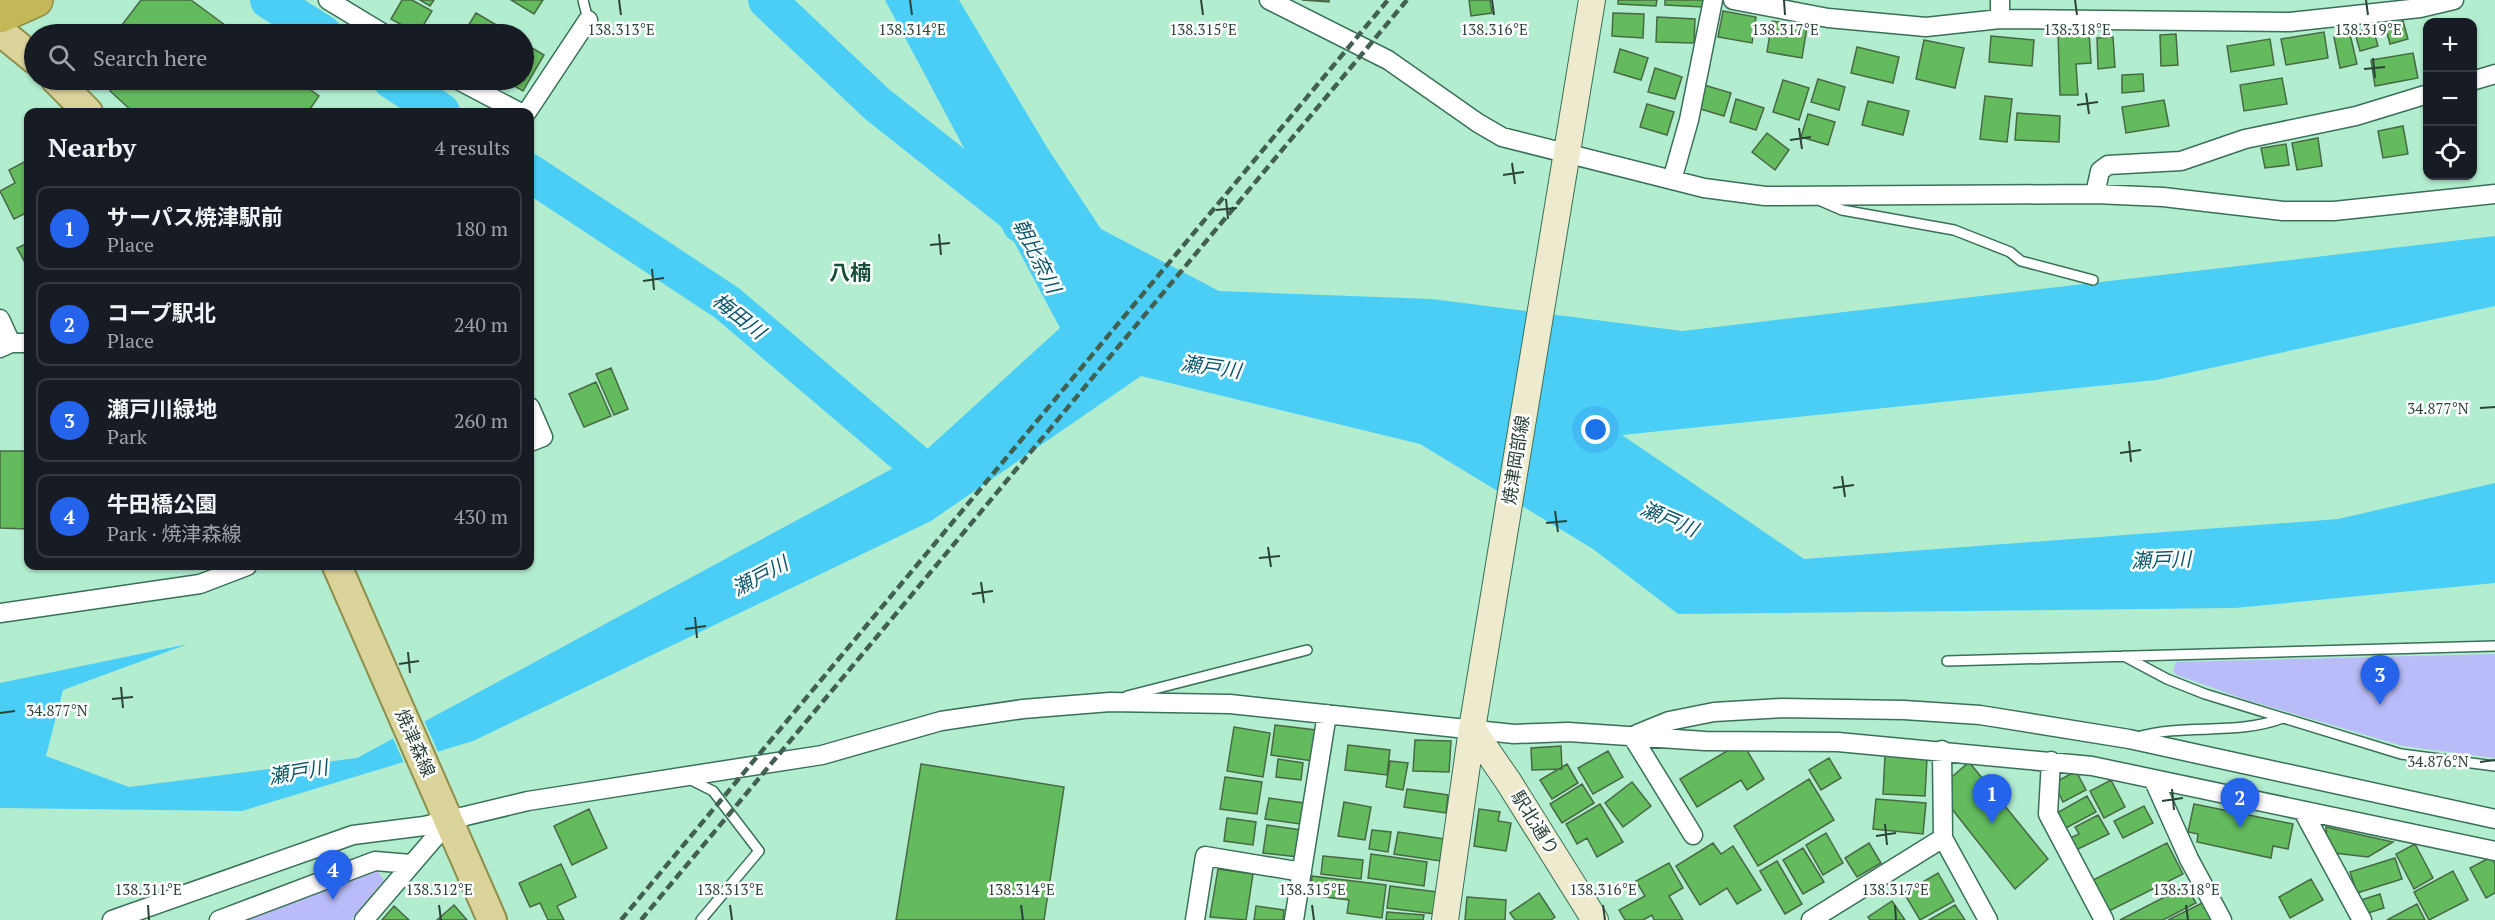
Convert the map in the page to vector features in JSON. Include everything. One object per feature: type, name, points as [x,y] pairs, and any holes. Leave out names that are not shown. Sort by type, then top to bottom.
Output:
[{"type":"highway","points":[[0,16],[36,0]]},
{"type":"main road","name":"焼津岡部線","points":[[1445,920],[1472,729],[1592,0]]},
{"type":"main road","points":[[0,32],[24,51]]},
{"type":"main road","points":[[66,90],[84,108]]},
{"type":"main road","name":"焼津森線","points":[[339,570],[492,920]]},
{"type":"main road","name":"駅北通り","points":[[1472,729],[1508,781],[1595,920]]},
{"type":"street","points":[[328,0],[368,24]]},
{"type":"street","points":[[1269,0],[1388,60],[1489,131],[1566,159],[1735,194],[2095,194],[2163,197],[2283,211],[2334,212],[2495,194]]},
{"type":"street","points":[[1672,180],[1689,120],[1713,0]]},
{"type":"street","points":[[1734,0],[1828,18],[1926,27],[2000,19],[2290,22],[2420,8],[2454,0]]},
{"type":"street","points":[[2000,0],[2000,19]]},
{"type":"street","points":[[530,108],[588,20]]},
{"type":"street","points":[[2477,79],[2495,74]]},
{"type":"street","points":[[477,90],[511,108]]},
{"type":"street","points":[[2095,194],[2100,171],[2108,165],[2181,161],[2245,139],[2356,116],[2423,95]]},
{"type":"street","points":[[0,319],[13,345]]},
{"type":"street","points":[[534,416],[543,437],[534,440]]},
{"type":"street","points":[[0,613],[200,584],[237,570]]},
{"type":"street","points":[[112,920],[353,835],[444,809],[528,801],[822,755],[941,721],[1023,709],[1110,702],[1230,704],[1514,734],[1568,732],[1705,741],[1838,742],[2051,761],[2092,766],[2304,813],[2495,851]]},
{"type":"street","points":[[1632,736],[1669,721],[1714,712],[1812,708],[1980,715],[2129,739],[2495,819]]},
{"type":"street","points":[[1294,920],[1327,714]]},
{"type":"street","points":[[1632,736],[1693,835]]},
{"type":"street","points":[[1942,750],[1943,838],[1988,920]]},
{"type":"street","points":[[2051,761],[2048,814],[2104,920]]},
{"type":"street","points":[[2154,780],[2189,859],[2222,920]]},
{"type":"street","points":[[364,920],[411,864],[444,809]]},
{"type":"street","points":[[2304,813],[2362,920]]},
{"type":"street","points":[[1811,920],[1943,838]]},
{"type":"street","points":[[1195,920],[1205,856],[1302,872]]},
{"type":"street","points":[[219,920],[375,861],[411,864]]},
{"type":"lane","points":[[583,0],[588,20]]},
{"type":"lane","points":[[1810,195],[1842,210],[1954,230],[2010,252],[2021,261],[2093,280]]},
{"type":"lane","points":[[1947,661],[2495,646]]},
{"type":"lane","points":[[1110,702],[1164,685],[1307,650]]},
{"type":"lane","points":[[2122,655],[2176,683],[2401,754],[2495,766]]},
{"type":"lane","points":[[2129,739],[2183,728],[2260,727],[2283,718]]},
{"type":"lane","points":[[682,776],[713,791],[759,852],[701,920]]},
{"type":"shaded area","points":[[2495,654],[2495,758],[2403,746],[2244,699],[2177,675],[2173,671],[2176,662]]},
{"type":"shaded area","points":[[377,870],[384,880],[351,920],[245,920]]},
{"type":"water","name":"瀬戸川","points":[[885,0],[959,0],[1048,149],[1101,229],[1219,291],[1432,299],[1682,331],[2495,236],[2495,306],[2156,380],[1622,435],[1804,559],[2338,519],[2495,483],[2495,583],[2235,608],[1678,614],[1593,549],[1420,444],[1141,376],[931,521],[473,741],[242,811],[0,808],[0,683],[188,644],[63,690],[46,756],[129,787],[357,758],[925,451],[1060,328]]},
{"type":"pier","points":[[423,718],[439,754],[405,765],[392,736]]},
{"type":"building","points":[[141,0],[191,0],[223,24],[123,24]]},
{"type":"building","points":[[402,0],[412,0],[432,11],[424,24],[400,24],[391,19]]},
{"type":"building","points":[[420,0],[434,0],[430,6]]},
{"type":"building","points":[[511,0],[543,0],[534,14]]},
{"type":"building","points":[[1302,0],[1329,0],[1329,2]]},
{"type":"building","points":[[1469,0],[1490,0],[1492,13],[1471,16]]},
{"type":"building","points":[[1618,0],[1657,0],[1656,6],[1618,4]]},
{"type":"building","points":[[1665,0],[1703,0],[1703,7],[1665,5]]},
{"type":"building","points":[[1723,11],[1756,17],[1752,43],[1718,37]]},
{"type":"building","points":[[476,13],[495,24],[469,24]]},
{"type":"building","points":[[1613,13],[1644,14],[1643,38],[1612,36]]},
{"type":"building","points":[[1657,17],[1695,19],[1694,43],[1656,42]]},
{"type":"building","points":[[1772,21],[1807,27],[1802,58],[1767,52]]},
{"type":"building","points":[[2403,21],[2408,39],[2390,44],[2385,26]]},
{"type":"building","points":[[2373,28],[2378,46],[2360,51],[2355,33]]},
{"type":"building","points":[[2089,32],[2091,63],[2076,64],[2078,95],[2060,95],[2058,33]]},
{"type":"building","points":[[2324,32],[2328,58],[2286,65],[2281,39]]},
{"type":"building","points":[[2176,34],[2178,65],[2161,66],[2160,35]]},
{"type":"building","points":[[2350,34],[2357,64],[2340,68],[2334,37]]},
{"type":"building","points":[[1991,36],[2034,40],[2032,66],[1989,62]]},
{"type":"building","points":[[2113,37],[2115,67],[2098,69],[2097,38]]},
{"type":"building","points":[[2270,39],[2274,65],[2231,72],[2227,46]]},
{"type":"building","points":[[1924,40],[1964,48],[1955,88],[1916,79]]},
{"type":"building","points":[[1857,47],[1899,57],[1893,83],[1851,73]]},
{"type":"building","points":[[534,49],[544,55],[534,72]]},
{"type":"building","points":[[1620,49],[1648,58],[1641,80],[1614,72]]},
{"type":"building","points":[[2413,53],[2418,78],[2375,86],[2371,60]]},
{"type":"building","points":[[1655,68],[1682,77],[1675,99],[1648,92]]},
{"type":"building","points":[[2143,74],[2144,91],[2122,93],[2122,75]]},
{"type":"building","points":[[2282,78],[2287,104],[2244,111],[2240,85]]},
{"type":"building","points":[[1818,79],[1845,87],[1839,110],[1811,102]]},
{"type":"building","points":[[1783,80],[1809,88],[1799,120],[1773,112]]},
{"type":"building","points":[[1704,85],[1731,93],[1724,116],[1697,108]]},
{"type":"building","points":[[311,90],[319,96],[311,108],[129,108],[110,91]]},
{"type":"building","points":[[1985,96],[2012,99],[2007,142],[1980,139]]},
{"type":"building","points":[[1736,99],[1764,108],[1756,130],[1730,122]]},
{"type":"building","points":[[2164,100],[2169,126],[2126,133],[2122,107]]},
{"type":"building","points":[[1868,101],[1909,111],[1903,135],[1862,125]]},
{"type":"building","points":[[1647,104],[1674,112],[1667,135],[1640,127]]},
{"type":"building","points":[[2017,113],[2060,116],[2059,142],[2015,140]]},
{"type":"building","points":[[1808,114],[1835,122],[1828,145],[1801,137]]},
{"type":"building","points":[[2403,126],[2408,154],[2383,158],[2378,131]]},
{"type":"building","points":[[1767,133],[1789,150],[1775,170],[1752,152]]},
{"type":"building","points":[[2318,138],[2322,166],[2297,170],[2292,143]]},
{"type":"building","points":[[2286,144],[2289,165],[2265,168],[2261,148]]},
{"type":"building","points":[[24,162],[24,214],[14,219],[0,191],[15,183],[9,170]]},
{"type":"building","points":[[24,245],[24,261],[17,248]]},
{"type":"building","points":[[611,368],[628,409],[614,415],[596,374]]},
{"type":"building","points":[[596,382],[611,416],[584,427],[569,394]]},
{"type":"building","points":[[0,451],[24,451],[24,529],[0,528]]},
{"type":"building","points":[[1275,725],[1316,730],[1313,761],[1271,755]]},
{"type":"building","points":[[1234,727],[1270,733],[1263,777],[1227,771]]},
{"type":"building","points":[[1415,740],[1451,741],[1449,772],[1413,771]]},
{"type":"building","points":[[1742,742],[1764,779],[1747,790],[1741,780],[1697,807],[1680,779]]},
{"type":"building","points":[[1348,745],[1390,750],[1387,775],[1345,770]]},
{"type":"building","points":[[1561,746],[1562,769],[1532,770],[1531,748]]},
{"type":"building","points":[[1608,751],[1623,777],[1593,794],[1578,768]]},
{"type":"building","points":[[1885,755],[1927,758],[1925,796],[1883,794]]},
{"type":"building","points":[[1829,758],[1841,778],[1821,790],[1809,770]]},
{"type":"building","points":[[1278,759],[1303,763],[1301,780],[1276,777]]},
{"type":"building","points":[[1390,761],[1408,763],[1403,790],[1386,787]]},
{"type":"building","points":[[1969,762],[2048,859],[2015,889],[1937,790]]},
{"type":"building","points":[[921,764],[1064,787],[1044,920],[896,920]]},
{"type":"building","points":[[1567,764],[1578,783],[1552,799],[1540,780]]},
{"type":"building","points":[[2076,771],[2086,790],[2063,802],[2054,783]]},
{"type":"building","points":[[1225,777],[1262,782],[1257,814],[1220,809]]},
{"type":"building","points":[[1809,779],[1834,820],[1758,866],[1734,826]]},
{"type":"building","points":[[2111,780],[2125,807],[2104,818],[2090,791]]},
{"type":"building","points":[[1632,782],[1651,806],[1623,827],[1605,803]]},
{"type":"building","points":[[1582,784],[1594,803],[1562,823],[1550,804]]},
{"type":"building","points":[[1407,789],[1448,795],[1446,813],[1404,807]]},
{"type":"building","points":[[2087,796],[2096,812],[2064,829],[2055,814]]},
{"type":"building","points":[[1269,798],[1304,803],[1300,824],[1265,819]]},
{"type":"building","points":[[1876,799],[1926,803],[1923,834],[1873,829]]},
{"type":"building","points":[[1344,802],[1371,807],[1365,840],[1338,836]]},
{"type":"building","points":[[1600,804],[1623,842],[1597,857],[1587,838],[1577,844],[1566,824]]},
{"type":"building","points":[[2194,804],[2293,824],[2288,849],[2273,846],[2271,858],[2197,842],[2198,834],[2188,832]]},
{"type":"building","points":[[2144,806],[2153,823],[2123,838],[2114,821]]},
{"type":"building","points":[[589,809],[607,848],[572,865],[554,826]]},
{"type":"building","points":[[1479,809],[1500,812],[1498,821],[1511,823],[1506,851],[1474,846]]},
{"type":"building","points":[[2098,815],[2109,834],[2076,850],[2070,838],[2079,834],[2075,827]]},
{"type":"building","points":[[1227,818],[1256,822],[1253,845],[1224,841]]},
{"type":"building","points":[[1267,825],[1301,830],[1298,857],[1263,853]]},
{"type":"building","points":[[2326,827],[2393,842],[2368,857],[2334,853],[2327,842]]},
{"type":"building","points":[[1372,830],[1391,832],[1388,852],[1369,849]]},
{"type":"building","points":[[1398,832],[1444,839],[1440,861],[1394,854]]},
{"type":"building","points":[[1826,833],[1843,863],[1823,875],[1806,845]]},
{"type":"building","points":[[1713,843],[1721,854],[1733,846],[1761,890],[1737,904],[1727,888],[1700,905],[1676,866]]},
{"type":"building","points":[[1869,843],[1881,863],[1857,877],[1845,858]]},
{"type":"building","points":[[2167,843],[2183,874],[2107,912],[2091,881]]},
{"type":"building","points":[[2415,844],[2433,878],[2414,889],[2396,854]]},
{"type":"building","points":[[1803,848],[1824,882],[1803,894],[1783,860]]},
{"type":"building","points":[[1371,854],[1427,862],[1424,886],[1368,878]]},
{"type":"building","points":[[1323,856],[1363,860],[1361,879],[1321,874]]},
{"type":"building","points":[[2491,857],[2495,864],[2495,893],[2486,898],[2470,868]]},
{"type":"building","points":[[2395,858],[2402,879],[2357,893],[2350,872]]},
{"type":"building","points":[[1777,861],[1802,904],[1785,914],[1760,871]]},
{"type":"building","points":[[1669,863],[1683,888],[1669,896],[1683,920],[1654,920],[1652,915],[1643,920],[1625,920],[1619,910],[1645,896],[1636,881]]},
{"type":"building","points":[[561,864],[576,897],[557,906],[564,920],[548,920],[540,903],[530,907],[519,883]]},
{"type":"building","points":[[1218,869],[1253,874],[1246,920],[1210,917]]},
{"type":"building","points":[[2453,871],[2468,900],[2429,920],[2414,892]]},
{"type":"building","points":[[1938,873],[1954,901],[1920,920],[1904,893]]},
{"type":"building","points":[[1312,876],[1386,885],[1382,918],[1347,913],[1349,900],[1310,895]]},
{"type":"building","points":[[2311,879],[2323,900],[2290,918],[2279,897]]},
{"type":"building","points":[[1390,886],[1437,892],[1435,914],[1387,908]]},
{"type":"building","points":[[2186,886],[2196,903],[2163,920],[2120,920]]},
{"type":"building","points":[[1539,893],[1555,917],[1551,920],[1515,920],[1510,913]]},
{"type":"building","points":[[2380,894],[2384,908],[2365,914],[2361,900]]},
{"type":"building","points":[[1467,897],[1506,900],[1505,920],[1465,920]]},
{"type":"building","points":[[1892,901],[1905,920],[1870,920],[1868,917]]},
{"type":"building","points":[[2204,902],[2212,920],[2168,920]]},
{"type":"building","points":[[2417,904],[2425,920],[2387,920]]},
{"type":"building","points":[[454,905],[467,920],[437,920]]},
{"type":"building","points":[[1955,905],[1965,920],[1929,920]]},
{"type":"building","points":[[394,906],[409,920],[382,920]]},
{"type":"building","points":[[1256,906],[1284,910],[1283,920],[1254,920]]},
{"type":"building","points":[[1387,912],[1424,915],[1423,920],[1386,920]]},
{"type":"waterway","name":"梅田川","points":[[269,0],[307,24]]},
{"type":"waterway","name":"朝比奈川","points":[[767,0],[877,104],[1016,214],[1021,224]]},
{"type":"waterway","name":"梅田川","points":[[407,90],[435,108]]},
{"type":"waterway","name":"梅田川","points":[[534,176],[727,303],[934,479]]},
{"type":"railway","points":[[621,920],[1388,0]]},
{"type":"railway","points":[[641,920],[1407,0]]},
{"type":"place","name":"瀬戸川緑地","points":[[2380,705]]},
{"type":"place","name":"サーパス焼津駅前","points":[[1992,824]]},
{"type":"place","name":"コープ駅北","points":[[2240,828]]},
{"type":"place","name":"牛田橋公園","points":[[333,900]]},
{"type":"district","name":"八楠","points":[[850,273]]}]
